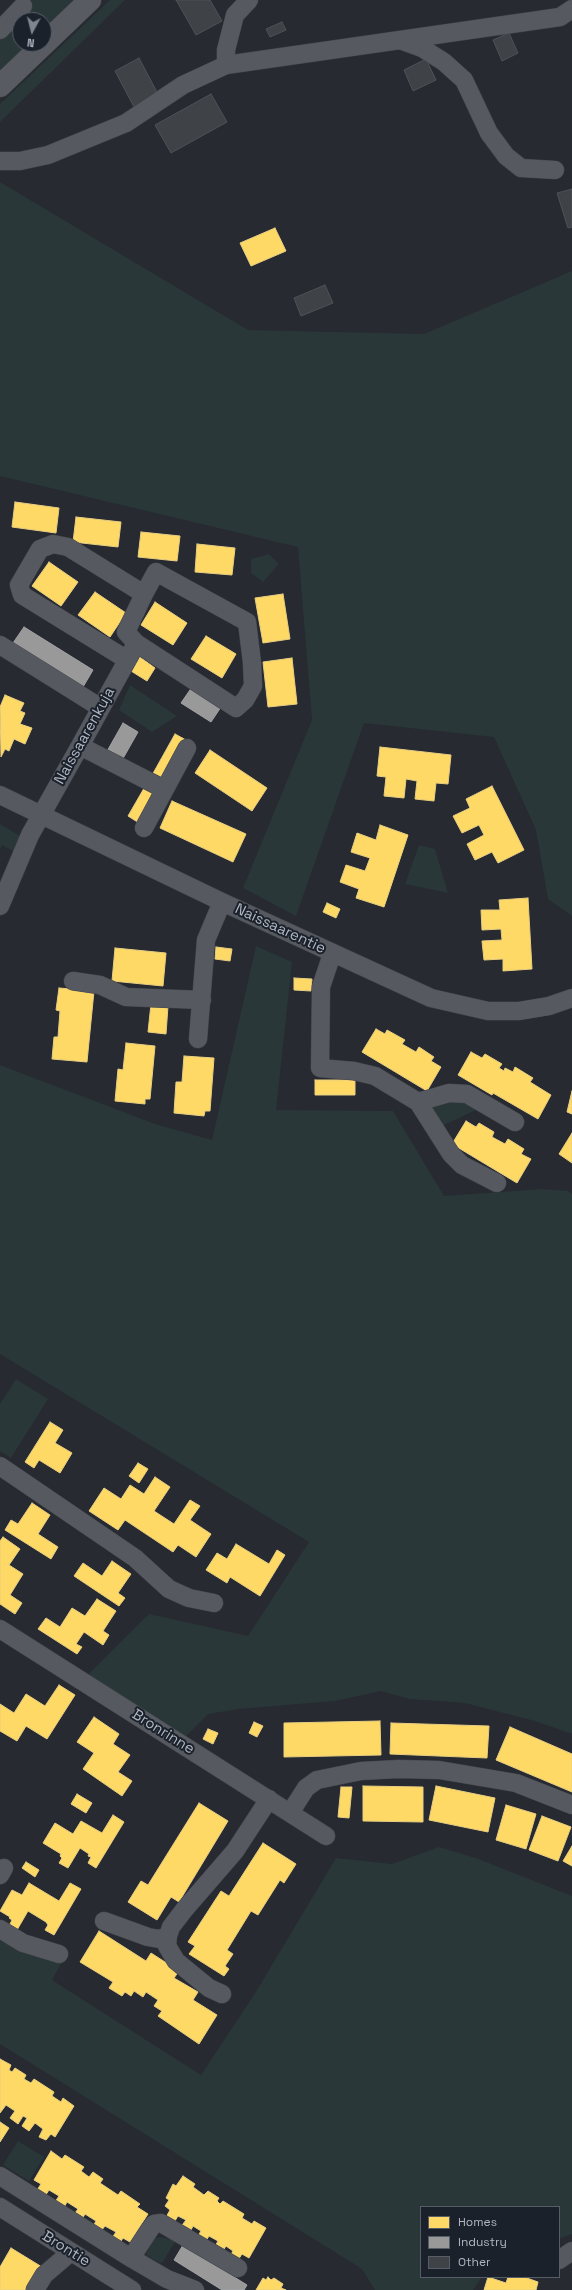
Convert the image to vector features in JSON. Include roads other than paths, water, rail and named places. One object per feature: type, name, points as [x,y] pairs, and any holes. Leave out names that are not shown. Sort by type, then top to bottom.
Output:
[{"type":"main road","points":[[52,36],[90,0]]},
{"type":"main road","points":[[0,86],[36,52]]},
{"type":"street","points":[[226,65],[226,50],[235,15],[249,0]]},
{"type":"street","points":[[0,30],[23,6]]},
{"type":"street","points":[[0,161],[20,161],[48,155],[126,123],[183,85],[226,65],[560,17],[572,9]]},
{"type":"street","points":[[402,40],[422,48],[444,62],[464,80],[490,133],[506,156],[521,168],[555,170]]},
{"type":"street","points":[[133,650],[121,656],[22,595],[19,585],[40,549],[53,544],[68,547],[144,594]]},
{"type":"street","points":[[156,572],[247,622],[253,686],[245,700],[236,708],[133,650],[126,632],[156,572]]},
{"type":"street","points":[[0,645],[102,708]]},
{"type":"street","name":"Naissaarenkuja","points":[[0,906],[40,815],[102,708],[133,650]]},
{"type":"street","points":[[80,746],[164,789]]},
{"type":"street","points":[[144,828],[187,748]]},
{"type":"street","name":"Naissaarentie","points":[[0,795],[332,954],[431,998],[462,1007],[488,1011],[519,1011],[549,1006],[572,998]]},
{"type":"street","points":[[198,1039],[206,940],[222,902]]},
{"type":"street","points":[[332,954],[321,987],[320,1068],[354,1071],[374,1076],[418,1102],[451,1154],[462,1165],[497,1183]]},
{"type":"street","points":[[73,981],[100,985],[126,997],[202,1000]]},
{"type":"street","points":[[418,1102],[449,1093],[467,1094],[515,1122]]},
{"type":"street","points":[[0,1466],[135,1558],[169,1589],[189,1598],[214,1603]]},
{"type":"street","name":"Bronrinne","points":[[1,1632],[180,1742],[326,1836]]},
{"type":"street","points":[[290,1812],[306,1788],[317,1780],[361,1771],[399,1769],[439,1770],[516,1783],[572,1805]]},
{"type":"street","points":[[222,1994],[210,1988],[176,1962],[167,1946],[168,1936],[171,1927],[184,1910],[235,1852],[269,1799]]},
{"type":"street","points":[[104,1921],[148,1937],[160,1939],[168,1936]]},
{"type":"street","points":[[0,1929],[23,1943],[38,1949],[59,1954]]},
{"type":"street","points":[[0,2176],[131,2258],[167,2279],[195,2290]]},
{"type":"street","name":"Brontie","points":[[0,2207],[132,2290]]},
{"type":"street","points":[[131,2258],[154,2224],[160,2223],[238,2268]]},
{"type":"street","points":[[35,2290],[44,2275],[71,2252]]},
{"type":"street","points":[[560,2259],[572,2252]]}]
